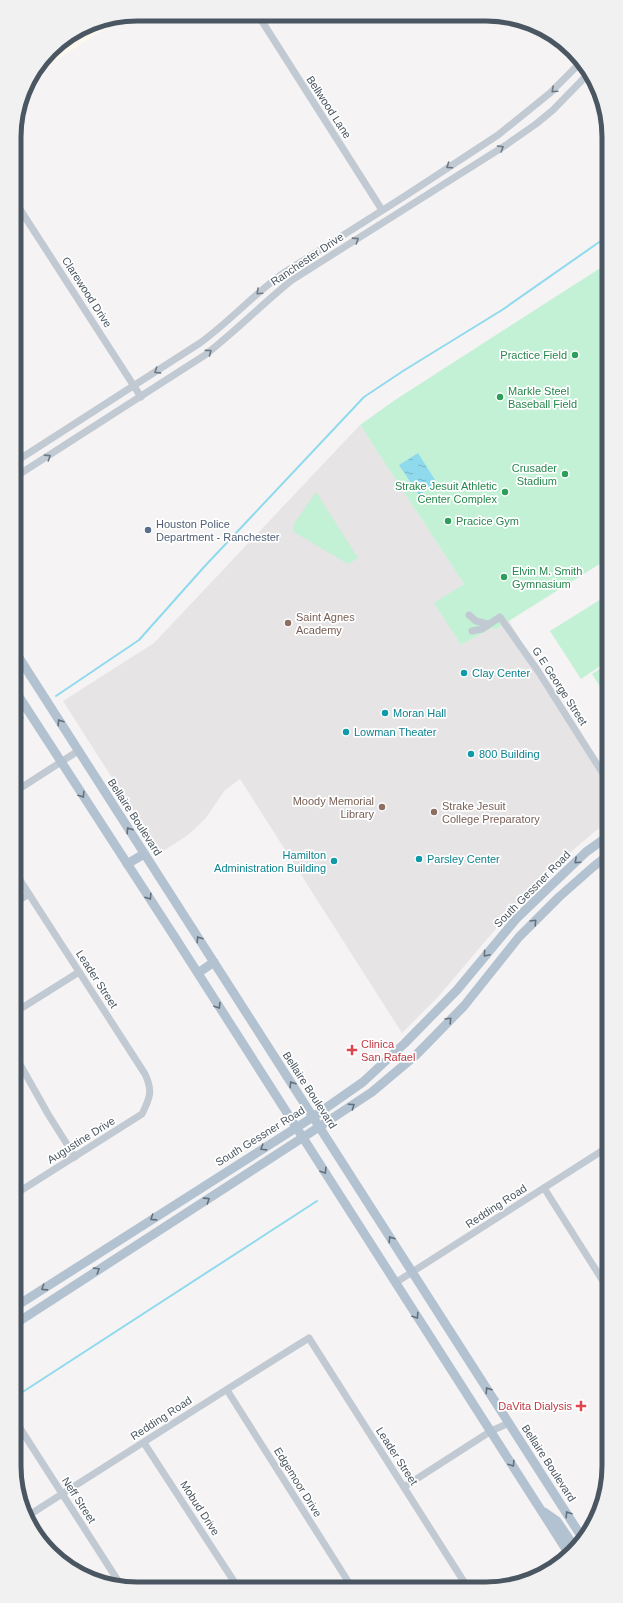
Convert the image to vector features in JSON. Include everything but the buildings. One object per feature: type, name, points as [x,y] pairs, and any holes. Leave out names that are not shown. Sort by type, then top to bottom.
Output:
[{"type":"main road","name":"Bellaire Boulevard","points":[[21,661],[580,1534]]},
{"type":"main road","points":[[21,700],[566,1549]]},
{"type":"main road","name":"South Gessner Road","points":[[21,1303],[180,1200],[313,1117],[363,1082],[405,1043],[457,990],[516,919],[586,852],[602,841]]},
{"type":"main road","points":[[127,864],[144,854]]},
{"type":"main road","points":[[21,1320],[372,1092],[416,1055],[464,1006],[519,937],[567,889],[602,860]]},
{"type":"main road","points":[[198,973],[214,962]]},
{"type":"main road","points":[[405,1043],[416,1055]]},
{"type":"main road","points":[[180,1200],[188,1212]]},
{"type":"main road","points":[[77,1267],[84,1278]]},
{"type":"main road","points":[[540,1508],[557,1521],[572,1543]]},
{"type":"street","name":"Bellwood Lane","points":[[262,21],[382,210]]},
{"type":"street","name":"Ranchester Drive","points":[[21,458],[213,334],[266,286],[305,259],[498,135],[522,117],[564,81],[577,67]]},
{"type":"street","name":"Ranchester Drive","points":[[21,473],[222,343],[279,290],[311,268],[536,124],[585,77]]},
{"type":"street","points":[[564,81],[573,89]]},
{"type":"street","points":[[482,145],[488,156]]},
{"type":"street","points":[[405,196],[411,205]]},
{"type":"street","name":"Clarewood Drive","points":[[21,211],[141,397]]},
{"type":"street","points":[[305,259],[311,268]]},
{"type":"street","points":[[213,334],[222,343]]},
{"type":"street","points":[[29,453],[37,464]]},
{"type":"street","points":[[469,615],[476,621],[488,624]]},
{"type":"street","name":"G E George Street","points":[[472,631],[482,629],[500,617],[538,671],[602,772]]},
{"type":"street","points":[[21,788],[78,751]]},
{"type":"street","name":"Leader Street","points":[[21,882],[145,1074],[150,1088],[150,1099]]},
{"type":"street","points":[[21,899],[29,894]]},
{"type":"street","points":[[21,1008],[79,972]]},
{"type":"street","points":[[21,1066],[48,1114],[75,1157]]},
{"type":"street","name":"Augustine Drive","points":[[21,1191],[142,1114],[150,1099]]},
{"type":"street","name":"Redding Road","points":[[395,1283],[602,1151]]},
{"type":"street","points":[[544,1188],[602,1280]]},
{"type":"street","name":"Leader Street","points":[[309,1338],[464,1582]]},
{"type":"street","name":"Redding Road","points":[[32,1513],[144,1443],[188,1413],[309,1338]]},
{"type":"street","name":"Edgemoor Drive","points":[[227,1390],[348,1582]]},
{"type":"street","points":[[404,1488],[491,1432],[509,1423]]},
{"type":"street","name":"Neff Street","points":[[21,1430],[118,1580]]},
{"type":"street","name":"Mobud Drive","points":[[144,1443],[234,1582]]},
{"type":"shaded area","points":[[112,24],[44,68],[61,50],[79,37],[100,27]]},
{"type":"shaded area","name":"Strake Jesuit College Preparatory","points":[[360,425],[464,584],[435,604],[461,645],[487,630],[492,628],[496,629],[509,621],[567,717],[602,768],[602,826],[564,858],[527,892],[438,997],[402,1033],[240,779],[225,790],[205,819],[188,835],[160,853],[63,701],[154,643]]},
{"type":"green space","name":"Strake Jesuit Athletic Center Complex","points":[[602,267],[602,563],[496,629],[492,628],[461,645],[434,603],[464,584],[360,425],[395,400]]},
{"type":"green space","points":[[316,492],[358,558],[348,564],[294,532],[293,525]]},
{"type":"green space","points":[[602,598],[602,665],[581,679],[550,631]]},
{"type":"green space","points":[[602,668],[602,689],[592,674]]},
{"type":"water","points":[[418,453],[437,483],[419,495],[399,465]]},
{"type":"waterway","points":[[56,696],[139,640],[204,567],[364,397],[502,310],[602,240]]},
{"type":"waterway","points":[[21,1393],[317,1201]]},
{"type":"place","name":"Practice Field","points":[[575,355]]},
{"type":"place","name":"Markle Steel Baseball Field","points":[[500,397]]},
{"type":"place","name":"Crusader Stadium","points":[[565,474]]},
{"type":"place","name":"Strake Jesuit Athletic Center Complex","points":[[505,492]]},
{"type":"place","name":"Pracice Gym","points":[[448,521]]},
{"type":"place","name":"Houston Police Department - Ranchester","points":[[148,530]]},
{"type":"place","name":"Elvin M. Smith Gymnasium","points":[[504,577]]},
{"type":"place","name":"Saint Agnes Academy","points":[[288,623]]},
{"type":"place","name":"Clay Center","points":[[464,673]]},
{"type":"place","name":"Moran Hall","points":[[385,713]]},
{"type":"place","name":"Lowman Theater","points":[[346,732]]},
{"type":"place","name":"800 Building","points":[[471,754]]},
{"type":"place","name":"Moody Memorial Library","points":[[382,807]]},
{"type":"place","name":"Strake Jesuit College Preparatory","points":[[434,812]]},
{"type":"place","name":"Parsley Center","points":[[419,859]]},
{"type":"place","name":"Hamilton Administration Building","points":[[334,861]]},
{"type":"place","name":"Clinica San Rafael","points":[[352,1050]]},
{"type":"place","name":"DaVita Dialysis","points":[[581,1406]]}]
